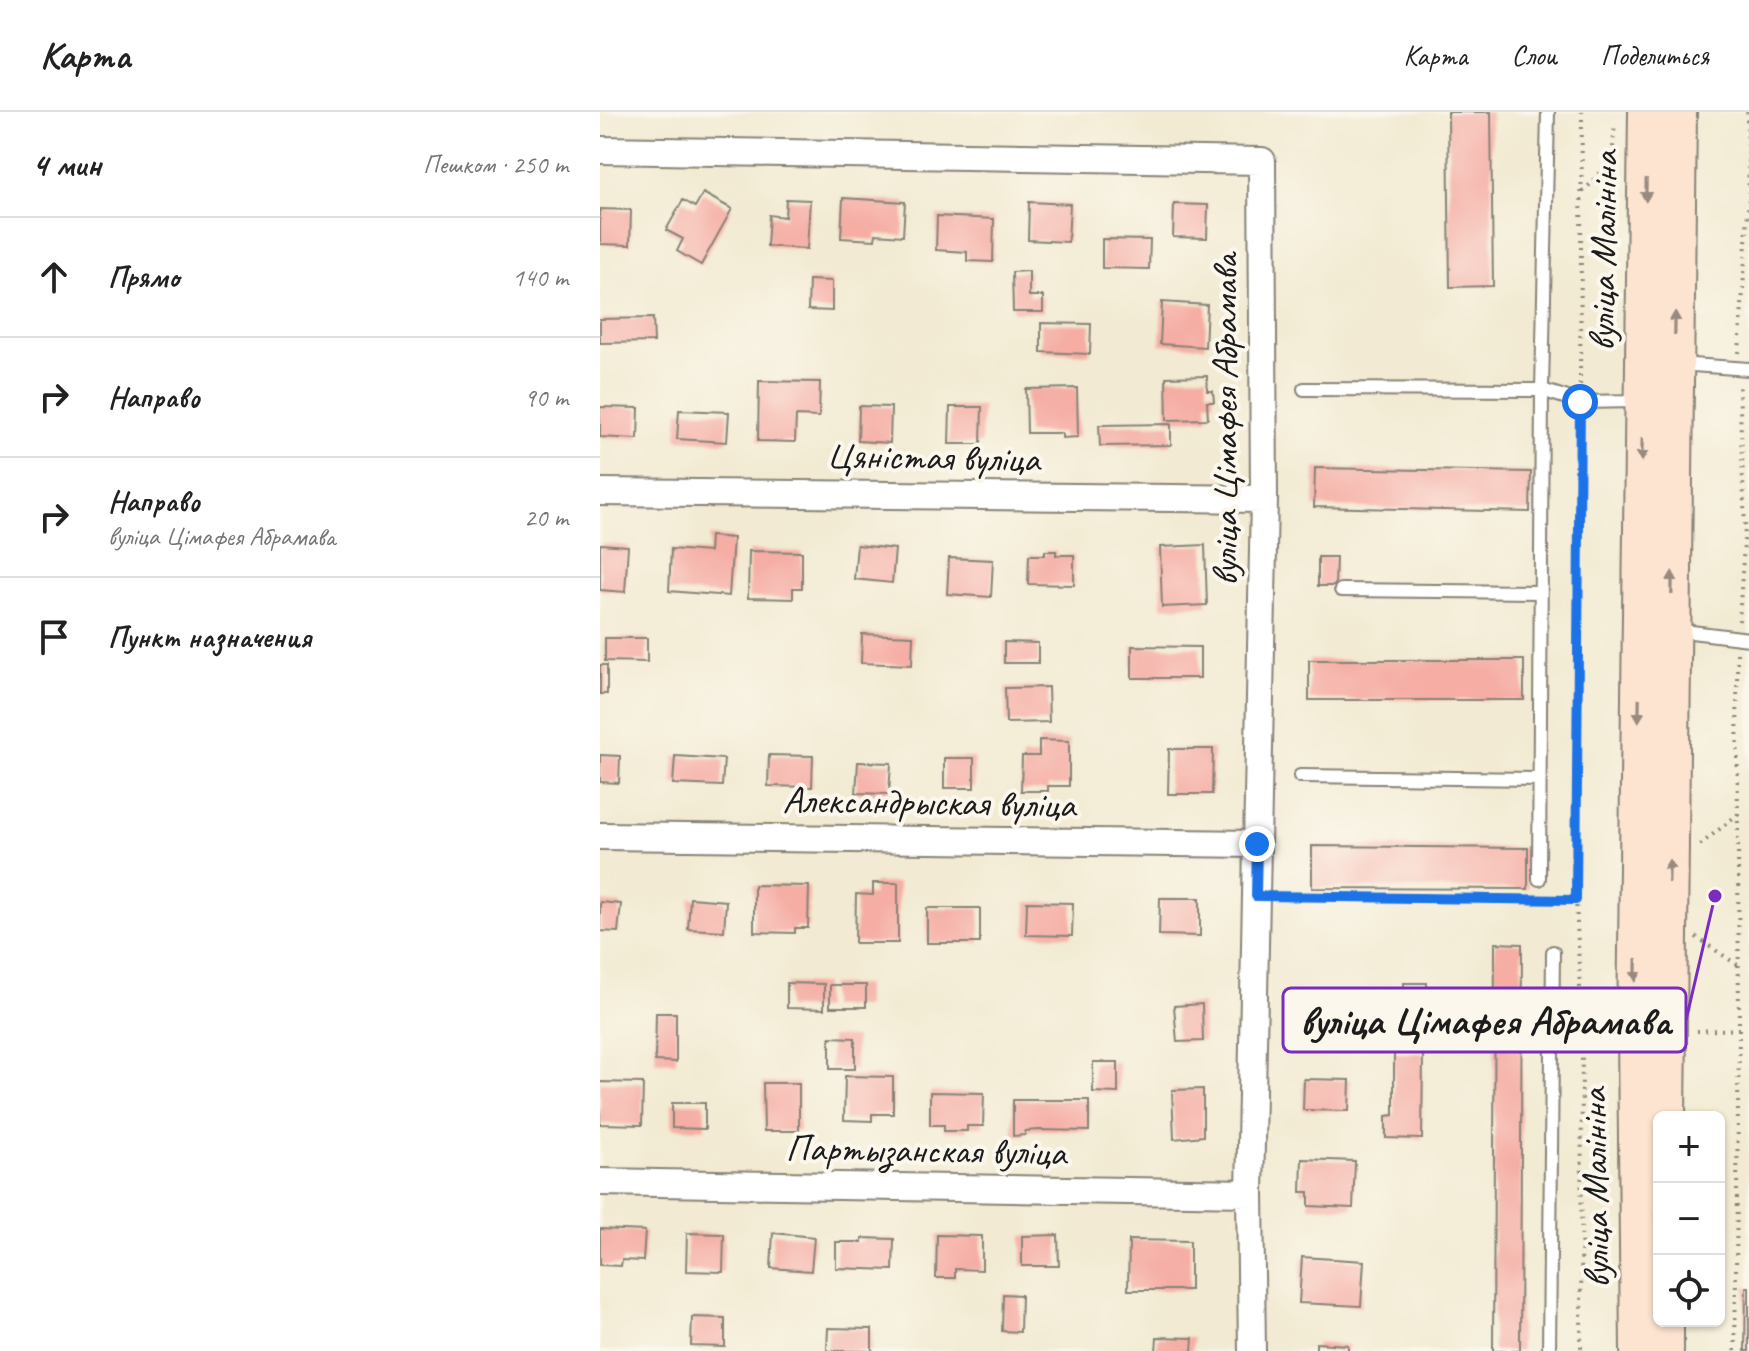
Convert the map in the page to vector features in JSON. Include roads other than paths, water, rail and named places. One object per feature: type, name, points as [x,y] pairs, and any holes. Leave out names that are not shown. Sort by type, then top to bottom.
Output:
[{"type":"main road","name":"вуліца Малініна","points":[[1647,112],[1671,629],[1667,1111]]},
{"type":"main road","name":"вуліца Малініна","points":[[1639,1351],[1636,1017],[1642,401],[1658,364],[1678,112]]},
{"type":"main road","name":"вуліца Малініна","points":[[1665,1327],[1665,1351]]},
{"type":"street","name":"вуліца Цімафея Абрамава","points":[[600,150],[1262,161],[1264,499],[1250,1193],[1252,1351]]},
{"type":"street","name":"Цяністая вуліца","points":[[600,492],[1264,499]]},
{"type":"street","name":"Александрыская вуліца","points":[[600,836],[1257,844]]},
{"type":"street","name":"Партызанская вуліца","points":[[600,1182],[1250,1193]]},
{"type":"lane","points":[[1539,879],[1542,390],[1548,112]]},
{"type":"lane","points":[[1658,364],[1744,368]]},
{"type":"lane","points":[[1304,389],[1542,390],[1580,402],[1642,401]]},
{"type":"lane","points":[[1341,590],[1541,592]]},
{"type":"lane","points":[[1671,629],[1743,639]]},
{"type":"lane","points":[[1300,776],[1540,779]]},
{"type":"lane","points":[[1549,1351],[1553,952]]},
{"type":"place","name":"вуліца Цімафея Абрамава","points":[[1715,896]]}]
